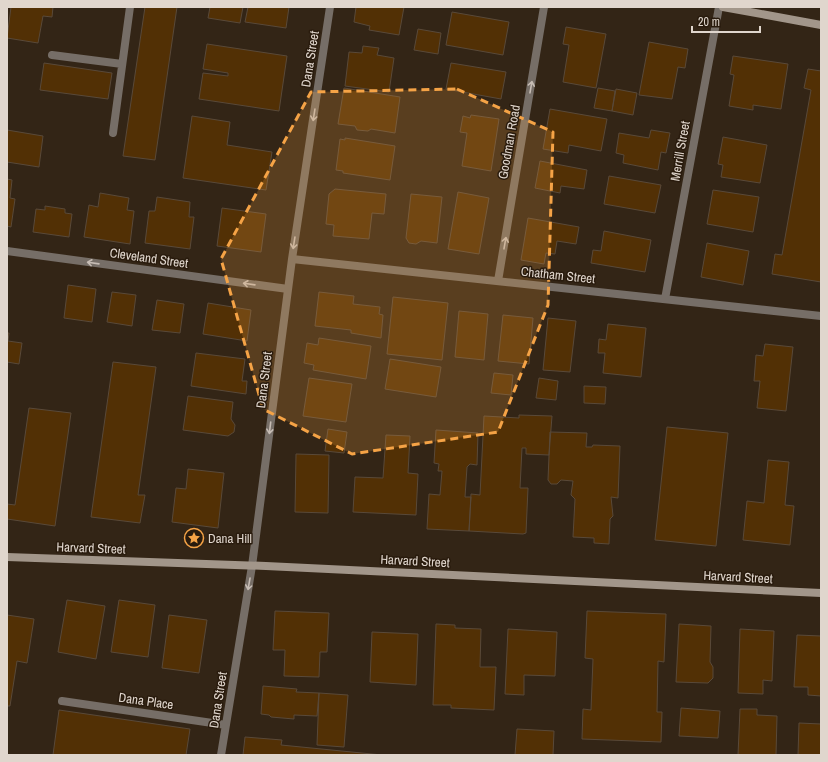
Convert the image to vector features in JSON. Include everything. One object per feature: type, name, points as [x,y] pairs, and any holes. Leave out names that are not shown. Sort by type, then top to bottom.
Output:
[{"type":"street","points":[[113,133],[130,7]]},
{"type":"street","name":"Dana Street","points":[[221,755],[252,566],[292,259],[330,7]]},
{"type":"street","name":"Goodman Road","points":[[498,281],[544,7]]},
{"type":"street","name":"Merrill Street","points":[[665,299],[719,7]]},
{"type":"street","points":[[723,7],[821,25]]},
{"type":"street","points":[[52,55],[122,64]]},
{"type":"street","name":"Cleveland Street","points":[[7,251],[288,289]]},
{"type":"street","name":"Chatham Street","points":[[292,259],[821,316]]},
{"type":"street","name":"Harvard Street","points":[[7,557],[252,566],[821,593]]},
{"type":"street","name":"Dana Place","points":[[62,701],[226,725]]},
{"type":"highlighted area","points":[[457,89],[553,132],[548,305],[498,432],[352,454],[263,409],[221,259],[311,92]]},
{"type":"building","points":[[11,7],[53,7],[52,17],[43,16],[38,43],[7,38]]},
{"type":"building","points":[[145,7],[177,7],[155,160],[123,156]]},
{"type":"building","points":[[210,7],[243,7],[240,23],[208,18]]},
{"type":"building","points":[[248,7],[289,7],[286,28],[245,22]]},
{"type":"building","points":[[356,7],[404,7],[399,35],[369,30],[370,26],[354,22]]},
{"type":"building","points":[[452,12],[509,22],[503,55],[446,45]]},
{"type":"building","points":[[566,27],[606,34],[596,88],[563,82],[569,45],[563,44]]},
{"type":"building","points":[[418,29],[441,33],[438,54],[414,50]]},
{"type":"building","points":[[649,42],[688,49],[685,68],[678,67],[672,99],[639,95]]},
{"type":"building","points":[[207,44],[287,56],[279,111],[199,99],[203,73],[228,76],[228,73],[203,69]]},
{"type":"building","points":[[363,46],[379,48],[377,55],[394,58],[389,92],[345,86],[349,52],[362,53]]},
{"type":"building","points":[[733,56],[788,64],[781,109],[753,105],[753,110],[729,106],[734,75],[730,74]]},
{"type":"building","points":[[44,63],[112,73],[108,99],[40,90]]},
{"type":"building","points":[[451,63],[506,72],[501,99],[446,89]]},
{"type":"building","points":[[808,69],[821,71],[821,282],[772,274],[775,254],[782,255],[811,90],[804,88]]},
{"type":"building","points":[[344,88],[400,97],[395,133],[371,129],[368,131],[357,130],[355,126],[338,124]]},
{"type":"building","points":[[598,88],[615,91],[612,111],[594,108]]},
{"type":"building","points":[[616,89],[637,93],[633,115],[612,111]]},
{"type":"building","points":[[550,109],[607,119],[601,151],[569,145],[568,153],[543,149]]},
{"type":"building","points":[[471,115],[499,119],[491,171],[462,166],[467,133],[460,132],[463,116],[470,118]]},
{"type":"building","points":[[192,116],[230,122],[227,145],[272,152],[266,190],[183,178]]},
{"type":"building","points":[[7,130],[43,136],[39,167],[7,162]]},
{"type":"building","points":[[651,130],[670,133],[666,153],[661,152],[658,170],[623,163],[624,155],[616,153],[619,133],[649,138]]},
{"type":"building","points":[[723,137],[767,145],[760,183],[721,177],[723,165],[718,164]]},
{"type":"building","points":[[345,138],[395,146],[390,180],[343,173],[343,171],[336,170],[340,139],[345,140]]},
{"type":"building","points":[[540,161],[587,170],[584,189],[561,186],[560,193],[535,188]]},
{"type":"building","points":[[609,176],[661,185],[655,213],[604,204]]},
{"type":"building","points":[[7,179],[12,180],[10,198],[15,199],[11,227],[7,226]]},
{"type":"building","points":[[335,189],[386,194],[384,214],[372,213],[369,239],[333,236],[334,225],[326,224],[329,194]]},
{"type":"building","points":[[713,190],[759,197],[753,232],[707,224]]},
{"type":"building","points":[[458,192],[489,198],[479,254],[448,249]]},
{"type":"building","points":[[100,193],[129,198],[127,210],[134,211],[130,244],[84,237],[89,205],[98,207]]},
{"type":"building","points":[[411,194],[442,197],[437,243],[421,241],[416,244],[409,243],[406,238]]},
{"type":"building","points":[[157,197],[190,202],[189,217],[194,217],[190,249],[145,243],[149,211],[155,211]]},
{"type":"building","points":[[45,206],[65,209],[65,213],[72,214],[69,237],[33,232],[36,209],[45,210]]},
{"type":"building","points":[[222,208],[266,214],[261,252],[217,246]]},
{"type":"building","points":[[528,218],[579,227],[576,244],[557,241],[555,254],[546,253],[544,264],[521,260]]},
{"type":"building","points":[[604,231],[651,240],[645,272],[591,263],[593,250],[601,251]]},
{"type":"building","points":[[707,243],[749,251],[743,285],[701,277]]},
{"type":"building","points":[[68,285],[96,289],[92,322],[64,318]]},
{"type":"building","points":[[112,292],[136,295],[132,326],[107,322]]},
{"type":"building","points":[[319,292],[354,296],[353,304],[380,307],[379,314],[383,315],[381,338],[351,333],[351,330],[315,326]]},
{"type":"building","points":[[393,297],[448,303],[442,360],[387,354]]},
{"type":"building","points":[[157,300],[184,304],[180,333],[152,330]]},
{"type":"building","points":[[208,303],[251,310],[247,341],[203,334]]},
{"type":"building","points":[[459,311],[488,314],[484,360],[455,357]]},
{"type":"building","points":[[503,315],[533,318],[529,364],[498,361]]},
{"type":"building","points":[[548,318],[576,321],[570,372],[543,370]]},
{"type":"building","points":[[608,324],[646,328],[641,377],[603,373],[605,353],[598,353],[599,339],[606,340]]},
{"type":"building","points":[[7,333],[9,333],[8,341],[22,343],[19,364],[7,362]]},
{"type":"building","points":[[319,338],[371,346],[366,379],[313,370],[314,365],[304,363],[307,343],[318,345]]},
{"type":"building","points":[[765,344],[793,347],[786,411],[757,408],[760,381],[754,381],[756,355],[763,356]]},
{"type":"building","points":[[196,353],[245,359],[242,381],[247,381],[246,394],[191,386]]},
{"type":"building","points":[[390,359],[441,367],[436,397],[385,389]]},
{"type":"building","points":[[113,362],[156,367],[138,495],[145,495],[140,523],[91,517]]},
{"type":"building","points":[[494,373],[513,375],[511,395],[491,393]]},
{"type":"building","points":[[309,378],[352,384],[346,422],[303,416]]},
{"type":"building","points":[[539,378],[558,381],[556,400],[536,398]]},
{"type":"building","points":[[584,386],[606,387],[605,404],[584,403]]},
{"type":"building","points":[[188,396],[233,402],[231,419],[235,425],[234,432],[228,436],[183,430]]},
{"type":"building","points":[[29,408],[71,413],[55,526],[7,519],[7,504],[15,505]]},
{"type":"building","points":[[519,415],[552,416],[549,455],[526,454],[526,448],[522,448],[520,488],[528,488],[526,533],[469,531],[471,494],[480,495],[484,416],[519,418]]},
{"type":"building","points":[[667,427],[728,433],[716,546],[655,540]]},
{"type":"building","points":[[328,429],[347,432],[344,453],[325,451]]},
{"type":"building","points":[[436,430],[478,433],[477,465],[470,464],[467,467],[465,497],[471,497],[469,531],[427,529],[429,494],[440,495],[442,471],[438,471],[439,464],[434,463]]},
{"type":"building","points":[[550,432],[587,433],[586,447],[592,447],[593,445],[620,446],[618,498],[611,497],[613,516],[610,519],[609,544],[594,543],[594,538],[573,537],[575,499],[571,495],[573,481],[561,480],[557,484],[551,484],[548,480]]},
{"type":"building","points":[[386,435],[410,436],[408,473],[418,474],[416,515],[353,512],[355,477],[383,478]]},
{"type":"building","points":[[296,454],[329,455],[328,513],[295,512]]},
{"type":"building","points":[[768,460],[789,462],[785,505],[794,506],[790,545],[743,540],[747,501],[764,503]]},
{"type":"building","points":[[188,469],[224,473],[218,528],[172,522],[176,488],[186,489]]},
{"type":"building","points":[[67,600],[105,606],[96,659],[58,652]]},
{"type":"building","points":[[119,600],[155,605],[148,657],[111,652]]},
{"type":"building","points":[[275,611],[329,613],[327,652],[320,652],[319,677],[284,676],[285,650],[273,650]]},
{"type":"building","points":[[587,611],[666,614],[664,662],[658,661],[657,712],[662,712],[661,742],[582,739],[583,709],[591,710],[593,659],[585,658]]},
{"type":"building","points":[[7,615],[34,619],[27,663],[17,661],[10,706],[7,706]]},
{"type":"building","points":[[169,615],[207,620],[199,673],[162,668]]},
{"type":"building","points":[[436,624],[455,625],[455,628],[481,629],[480,667],[496,667],[494,710],[451,708],[451,705],[433,705]]},
{"type":"building","points":[[679,624],[711,626],[710,662],[713,667],[713,678],[708,683],[676,682]]},
{"type":"building","points":[[508,629],[557,632],[555,676],[524,675],[524,695],[505,694]]},
{"type":"building","points":[[740,629],[774,631],[772,681],[763,680],[763,694],[738,693]]},
{"type":"building","points":[[372,632],[418,634],[416,685],[370,682]]},
{"type":"building","points":[[797,635],[821,636],[821,696],[808,695],[808,687],[794,687]]},
{"type":"building","points":[[263,686],[297,689],[296,692],[319,693],[317,716],[294,715],[294,719],[271,717],[269,715],[261,714]]},
{"type":"building","points":[[319,693],[348,695],[344,747],[317,745]]},
{"type":"building","points":[[681,708],[720,711],[718,738],[679,736]]},
{"type":"building","points":[[740,709],[757,709],[757,715],[777,716],[776,755],[738,755]]},
{"type":"building","points":[[59,710],[190,729],[186,755],[53,755]]},
{"type":"building","points":[[799,723],[821,724],[821,755],[798,755]]},
{"type":"building","points":[[517,729],[554,731],[553,755],[515,755]]},
{"type":"building","points":[[245,737],[282,740],[281,745],[382,755],[243,755]]},
{"type":"place","name":"Dana Hill","points":[[194,538]]}]
